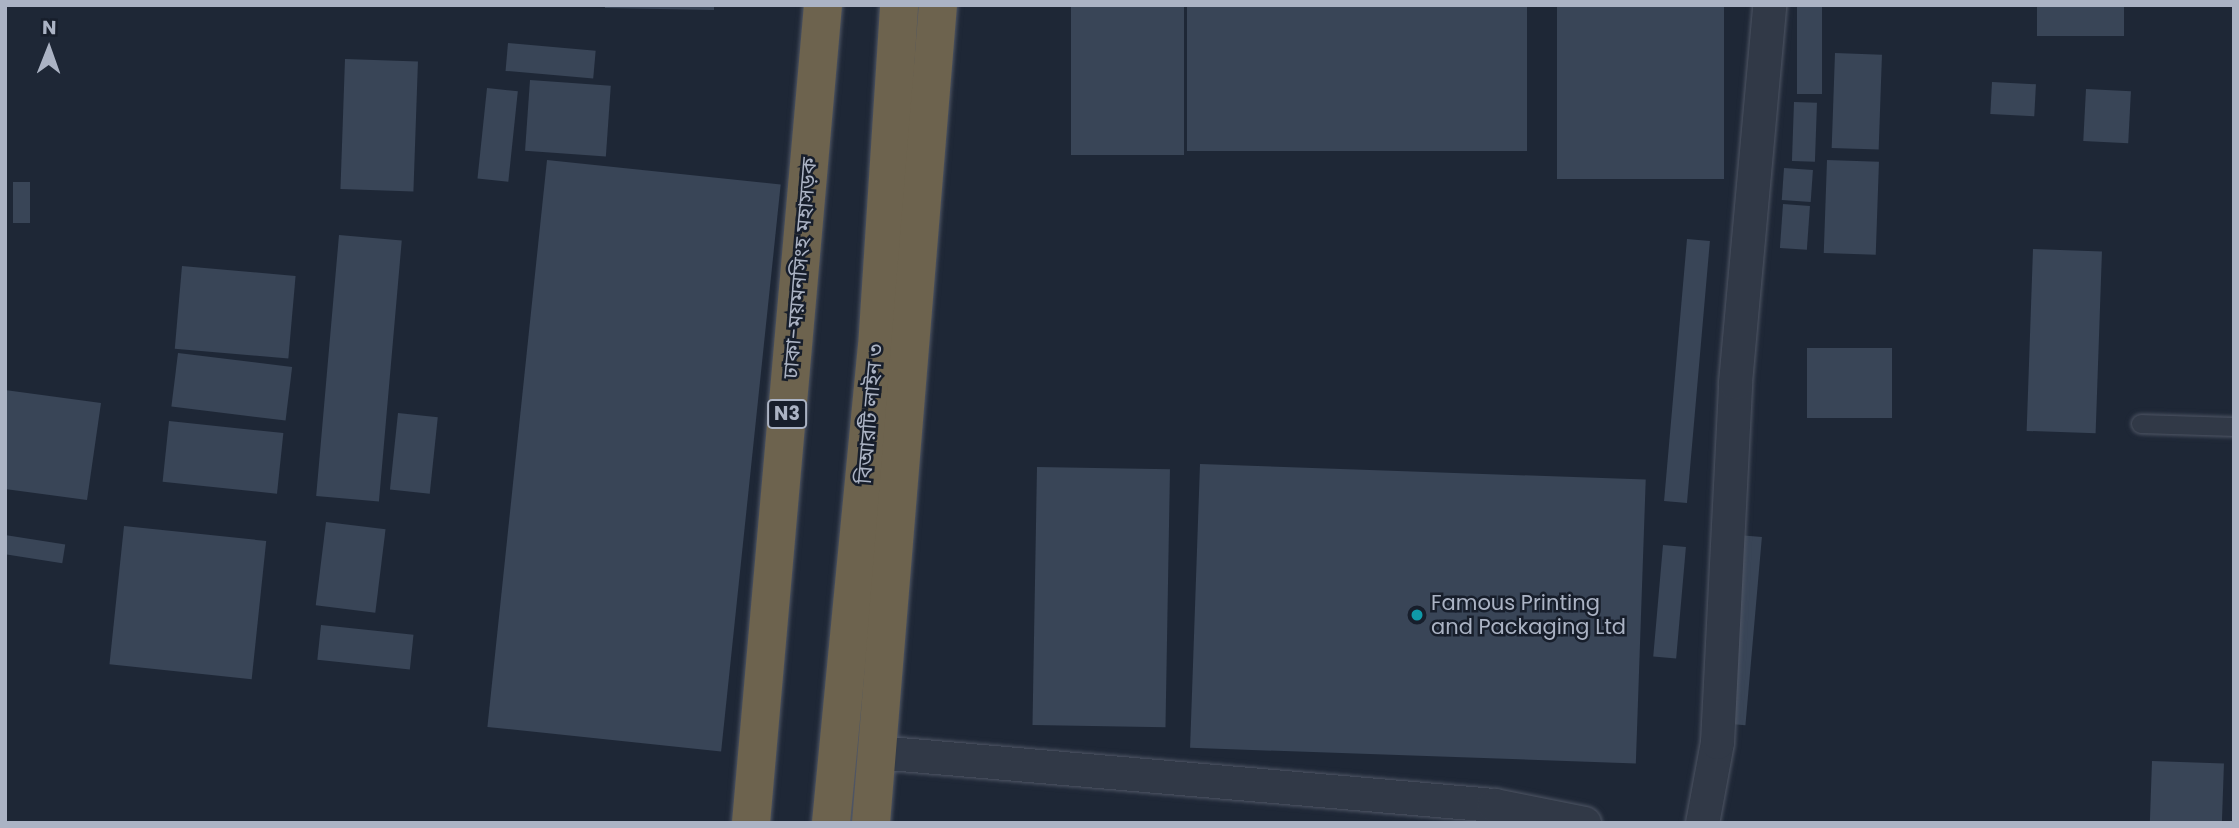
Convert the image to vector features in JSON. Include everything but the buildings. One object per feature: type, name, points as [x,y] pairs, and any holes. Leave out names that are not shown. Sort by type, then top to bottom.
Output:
[{"type":"highway","name":"ঢাকা-ময়মনসিংহ মহাসড়ক","points":[[751,823],[823,5]]},
{"type":"highway","name":"বিআরটি লাইন ৩","points":[[831,823],[877,348],[899,5]]},
{"type":"highway","points":[[871,823],[938,5]]},
{"type":"street","points":[[1702,823],[1717,741],[1735,382],[1769,5]]},
{"type":"street","points":[[877,752],[1480,804],[1584,823]]},
{"type":"lane","points":[[2141,424],[2234,427]]},
{"type":"place","name":"Famous Printing and Packaging Ltd","points":[[1417,615]]}]
